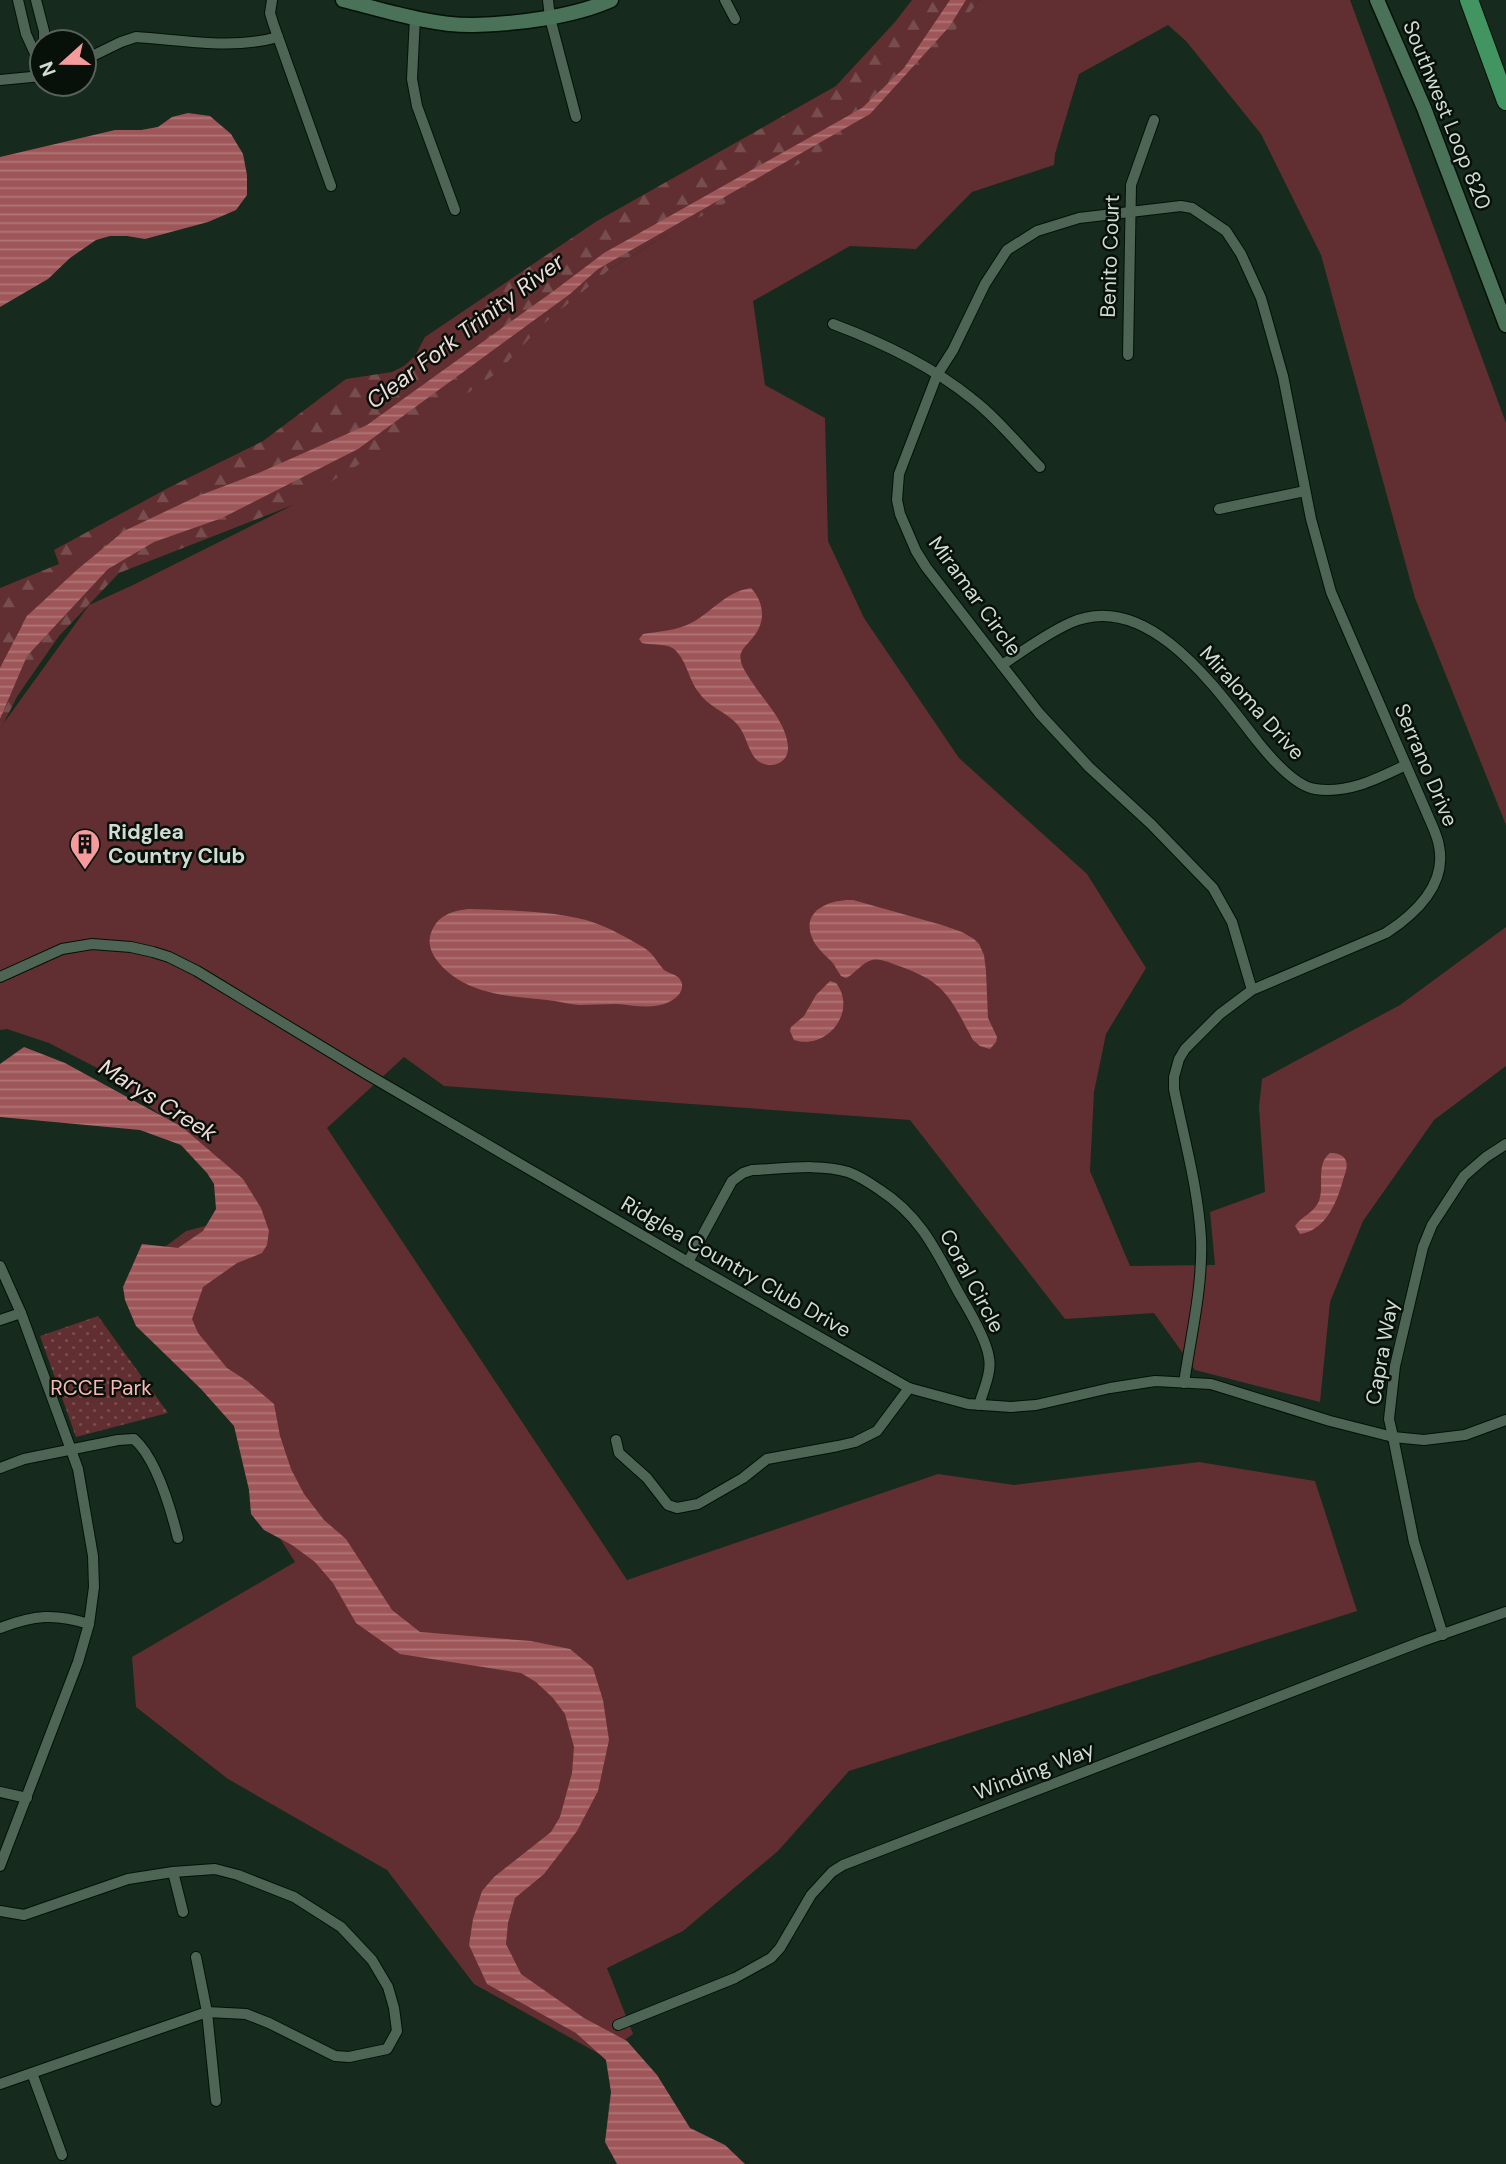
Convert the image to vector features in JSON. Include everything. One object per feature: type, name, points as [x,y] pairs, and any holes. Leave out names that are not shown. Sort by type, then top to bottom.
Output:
[{"type":"highway","points":[[1469,0],[1506,101]]},
{"type":"street","points":[[18,0],[28,38]]},
{"type":"street","points":[[36,0],[43,28]]},
{"type":"street","points":[[272,0],[270,13],[331,186]]},
{"type":"street","points":[[343,0],[415,17],[473,25],[550,18],[592,8],[611,0]]},
{"type":"street","points":[[548,0],[550,18],[576,117]]},
{"type":"street","points":[[725,0],[735,19]]},
{"type":"street","name":"Southwest Loop 820","points":[[1377,0],[1424,108],[1506,325]]},
{"type":"street","points":[[415,17],[412,79],[417,106],[455,210]]},
{"type":"street","points":[[98,53],[136,37],[237,44],[278,37]]},
{"type":"street","points":[[0,80],[28,77]]},
{"type":"street","name":"Benito Court","points":[[1128,355],[1131,185],[1154,120]]},
{"type":"street","name":"Serrano Drive","points":[[1130,212],[1181,206],[1192,208],[1226,231],[1241,254],[1261,298],[1270,326],[1283,376],[1305,491],[1331,592],[1440,848],[1434,884],[1427,898],[1409,916],[1386,933],[1252,990],[1220,1014],[1185,1049],[1179,1059],[1174,1088],[1199,1210],[1201,1240],[1200,1280],[1184,1383]]},
{"type":"street","name":"Miramar Circle","points":[[1130,212],[1079,218],[1037,231],[1007,250],[985,284],[953,350],[937,375],[900,474],[897,500],[916,551],[926,567],[1039,713],[1213,888],[1232,922],[1252,990]]},
{"type":"street","points":[[833,324],[876,340],[972,398],[1040,467]]},
{"type":"street","points":[[1219,509],[1305,491]]},
{"type":"street","name":"Miraloma Drive","points":[[1002,665],[1071,622],[1107,615],[1127,619],[1148,627],[1184,656],[1214,686],[1267,752],[1296,780],[1312,789],[1346,789],[1368,783],[1406,765]]},
{"type":"street","name":"Ridglea Country Club Drive","points":[[0,976],[76,945],[131,947],[169,957],[197,971],[688,1262],[909,1388],[968,1404],[1011,1407],[1036,1405],[1155,1381],[1211,1384],[1330,1421],[1393,1437],[1424,1440],[1465,1436],[1506,1420]]},
{"type":"street","name":"Capra Way","points":[[1443,1635],[1414,1542],[1393,1437],[1390,1419],[1395,1366],[1423,1247],[1432,1225],[1464,1176],[1506,1144]]},
{"type":"street","name":"Coral Circle","points":[[688,1262],[733,1181],[743,1172],[827,1168],[868,1180],[901,1203],[920,1227],[971,1314],[989,1357],[989,1368],[979,1405]]},
{"type":"street","points":[[0,1266],[21,1313],[71,1449],[80,1482],[93,1556],[94,1587],[89,1624],[78,1662],[0,1866]]},
{"type":"street","points":[[0,1320],[21,1313]]},
{"type":"street","points":[[615,1440],[619,1453],[647,1478],[668,1505],[677,1508],[698,1504],[743,1478],[767,1459],[838,1446],[877,1431],[909,1388]]},
{"type":"street","points":[[0,1468],[23,1459],[134,1439],[143,1447],[164,1491],[178,1538]]},
{"type":"street","name":"Winding Way","points":[[618,2025],[735,1978],[771,1958],[780,1948],[811,1895],[842,1865],[1506,1612]]},
{"type":"street","points":[[0,1628],[37,1616],[66,1617],[89,1624]]},
{"type":"street","points":[[0,1792],[27,1798]]},
{"type":"street","points":[[0,1911],[24,1915],[128,1879],[173,1872],[215,1869],[239,1875],[294,1896],[341,1927],[372,1960],[388,1987],[397,2031],[387,2049],[349,2057],[335,2056],[246,2014],[207,2012],[0,2084]]},
{"type":"street","points":[[173,1872],[183,1912]]},
{"type":"street","points":[[196,1957],[207,2012],[216,2101]]},
{"type":"street","points":[[32,2073],[62,2155]]},
{"type":"green space","points":[[912,0],[980,0],[884,115],[610,269],[542,325],[498,372],[408,434],[293,505],[119,573],[59,636],[18,695],[0,730],[0,588],[59,564],[54,550],[170,487],[263,441],[346,379],[392,372],[404,366],[415,356],[425,337],[597,221],[836,86]]},
{"type":"green space","points":[[980,0],[1350,0],[1506,423],[1506,825],[1415,598],[1321,255],[1261,134],[1186,41],[1168,25],[1079,74],[1054,165],[972,192],[916,249],[850,246],[753,301],[765,385],[825,418],[828,541],[864,618],[959,758],[1087,874],[1146,968],[1106,1034],[1094,1092],[1090,1171],[1130,1266],[1215,1265],[1210,1212],[1265,1192],[1259,1107],[1262,1079],[1400,1005],[1506,927],[1506,1066],[1434,1120],[1363,1221],[1330,1302],[1320,1402],[1195,1370],[1154,1313],[1065,1319],[910,1120],[444,1086],[404,1057],[327,1128],[627,1580],[938,1474],[1014,1485],[1199,1462],[1315,1481],[1357,1611],[849,1771],[778,1851],[683,1931],[607,1968],[633,2034],[603,2056],[474,1984],[387,1870],[228,1779],[136,1707],[132,1657],[295,1562],[249,1490],[257,1478],[205,1351],[150,1258],[186,1231],[217,1223],[220,1159],[99,1069],[49,1043],[7,1029],[0,1030],[0,730],[89,605],[293,505],[610,269],[668,234]]},
{"type":"green space","name":"RCCE Park","points":[[98,1316],[168,1413],[76,1437],[40,1336]]},
{"type":"shaded area","points":[[950,0],[966,0],[949,27],[870,114],[598,269],[570,294],[358,449],[222,518],[154,542],[108,569],[27,656],[0,719],[0,668],[27,616],[124,531],[198,496],[261,472],[367,425],[604,253],[862,108],[904,68]]},
{"type":"shaded area","points":[[188,113],[210,116],[231,134],[243,154],[247,195],[236,210],[208,222],[145,239],[110,236],[96,240],[70,258],[48,279],[0,307],[0,157],[115,130],[158,127],[172,117]]},
{"type":"shaded area","points":[[751,588],[759,599],[762,618],[758,630],[740,657],[748,676],[779,721],[787,738],[786,757],[773,765],[758,761],[736,723],[704,699],[674,649],[642,643],[639,639],[643,634],[687,625],[727,597]]},
{"type":"shaded area","points":[[853,900],[942,925],[962,932],[979,944],[986,971],[988,1018],[997,1037],[990,1049],[973,1040],[945,994],[915,972],[886,961],[872,960],[846,978],[841,976],[814,942],[810,923],[818,909],[825,905]]},
{"type":"shaded area","points":[[468,909],[550,914],[601,925],[646,949],[664,970],[678,977],[682,985],[681,992],[669,1002],[656,1006],[579,1005],[503,995],[475,988],[450,974],[436,960],[430,945],[431,933],[441,918]]},
{"type":"shaded area","points":[[830,981],[836,983],[842,994],[841,1016],[836,1026],[818,1040],[794,1040],[791,1027],[804,1016],[816,995]]},
{"type":"shaded area","points":[[24,1047],[65,1063],[182,1127],[243,1179],[261,1208],[269,1231],[267,1245],[262,1253],[237,1263],[203,1287],[192,1319],[198,1333],[227,1368],[274,1404],[280,1436],[291,1469],[304,1494],[324,1520],[346,1539],[392,1610],[420,1632],[531,1641],[570,1649],[593,1668],[603,1700],[609,1740],[598,1791],[577,1831],[544,1874],[515,1898],[506,1944],[521,1974],[584,2018],[627,2041],[657,2075],[690,2128],[725,2145],[745,2164],[617,2164],[605,2142],[611,2092],[606,2060],[576,2033],[487,1984],[469,1945],[473,1919],[482,1891],[494,1877],[551,1832],[560,1817],[572,1773],[574,1747],[565,1714],[536,1682],[521,1673],[400,1654],[356,1623],[333,1583],[315,1562],[292,1545],[264,1530],[251,1514],[249,1490],[234,1426],[201,1389],[136,1326],[125,1300],[123,1287],[142,1244],[178,1248],[203,1231],[216,1209],[214,1184],[181,1145],[140,1130],[0,1117],[0,1064]]},
{"type":"shaded area","points":[[1330,1153],[1342,1156],[1347,1164],[1337,1197],[1329,1214],[1317,1227],[1300,1234],[1295,1226],[1319,1201],[1323,1163]]},
{"type":"place","name":"Ridglea Country Club","points":[[85,871]]},
{"type":"water label","name":"Clear Fork Trinity River","points":[[465,331]]},
{"type":"water label","name":"Marys Creek","points":[[158,1100]]}]
